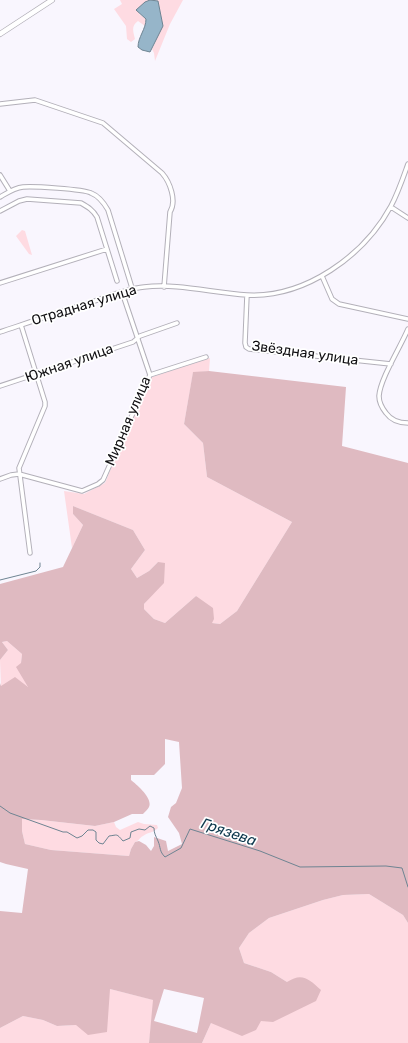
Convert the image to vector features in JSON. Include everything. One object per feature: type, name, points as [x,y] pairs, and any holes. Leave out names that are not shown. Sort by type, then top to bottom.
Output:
[{"type":"street","points":[[0,34],[52,0]]},
{"type":"street","points":[[0,104],[35,100],[103,123],[162,173],[167,180],[174,202],[173,208],[170,212],[164,287]]},
{"type":"street","name":"Отрадная улица","points":[[0,332],[132,288],[164,287],[247,295],[280,292],[299,287],[322,276],[340,264],[354,252],[375,229],[391,207],[408,164]]},
{"type":"street","points":[[0,175],[10,191]]},
{"type":"street","points":[[0,197],[10,191],[24,187],[81,190],[98,197],[108,210],[132,288]]},
{"type":"street","points":[[0,211],[26,199],[81,203],[93,211],[97,218],[117,281]]},
{"type":"street","points":[[391,207],[408,218]]},
{"type":"street","points":[[0,283],[107,249]]},
{"type":"street","points":[[322,276],[332,299],[339,304],[408,319]]},
{"type":"street","name":"Мирная улица","points":[[19,474],[82,491],[98,484],[103,480],[150,375],[122,292]]},
{"type":"street","name":"Звёздная улица","points":[[247,295],[245,343],[250,349],[391,364]]},
{"type":"street","name":"Южная улица","points":[[0,386],[133,342],[140,336],[177,324]]},
{"type":"street","points":[[21,325],[45,402],[45,406],[20,465],[19,474],[30,553]]},
{"type":"street","points":[[408,329],[381,386],[379,396],[381,403],[392,419],[403,423],[408,423]]},
{"type":"street","points":[[150,375],[206,357]]},
{"type":"street","points":[[0,478],[19,474]]},
{"type":"shaded area","points":[[120,0],[150,0],[145,2],[139,14],[146,19],[145,26],[138,21],[134,25],[133,29],[135,39],[131,42],[127,39],[126,26],[114,9],[122,4]]},
{"type":"shaded area","points":[[155,0],[183,0],[170,24],[155,61],[152,49],[156,41],[158,1]]},
{"type":"shaded area","points":[[22,230],[25,231],[32,255],[29,254],[16,236]]},
{"type":"shaded area","points":[[210,358],[209,371],[193,373],[184,424],[203,443],[207,477],[292,522],[237,611],[220,624],[212,623],[196,596],[165,623],[154,619],[144,609],[144,604],[150,597],[158,562],[149,571],[137,578],[131,569],[145,550],[133,530],[73,506],[73,514],[83,525],[72,548],[64,491],[84,494],[105,483],[148,380],[152,377]]},
{"type":"shaded area","points":[[209,371],[346,387],[342,446],[408,463],[408,923],[403,915],[369,894],[343,895],[269,918],[249,933],[239,948],[244,963],[271,972],[287,982],[297,977],[305,978],[321,990],[316,1001],[273,1022],[261,1021],[256,1030],[242,1036],[211,1023],[202,1043],[149,1043],[153,1000],[110,989],[107,1032],[88,1035],[76,1025],[57,1026],[43,1020],[23,1016],[0,1028],[0,911],[22,913],[28,869],[0,862],[0,683],[1,686],[15,677],[28,687],[16,667],[21,663],[22,654],[7,641],[2,642],[8,650],[0,660],[0,584],[63,567],[83,525],[73,514],[73,506],[133,530],[145,550],[131,569],[137,578],[149,571],[158,562],[165,563],[164,583],[144,604],[144,609],[154,619],[165,623],[196,596],[213,608],[214,619],[212,623],[220,624],[237,611],[292,522],[207,477],[203,443],[184,424],[193,372]],"holes":[[[165,739],[179,742],[182,788],[176,803],[171,807],[168,817],[179,833],[182,844],[168,851],[166,841],[154,837],[154,846],[151,851],[146,845],[139,841],[135,842],[129,856],[51,850],[25,844],[22,831],[22,819],[95,826],[114,822],[132,814],[143,814],[149,807],[150,803],[144,792],[131,780],[131,775],[154,775],[165,764]],[[164,989],[204,998],[197,1033],[154,1021]]]},
{"type":"shaded area","points":[[7,641],[22,654],[21,663],[29,688],[1,687],[0,660],[8,650],[2,642]]},
{"type":"shaded area","points":[[22,819],[95,826],[114,822],[116,827],[120,830],[138,822],[157,825],[158,828],[135,842],[129,856],[51,850],[25,844],[22,831]]},
{"type":"shaded area","points":[[369,894],[403,915],[408,923],[408,1043],[202,1043],[211,1023],[261,1021],[287,982],[271,972],[244,963],[239,948],[249,933],[269,918],[323,900],[343,895]]},
{"type":"shaded area","points":[[110,989],[154,1000],[149,1043],[0,1043],[0,1028],[23,1016],[43,1020],[57,1026],[76,1025]]},
{"type":"water","points":[[150,0],[158,1],[163,26],[150,52],[142,50],[138,47],[146,19],[136,10],[145,2]]},
{"type":"waterway","points":[[0,580],[36,571],[40,567],[40,563]]},
{"type":"waterway","name":"Грязева","points":[[0,806],[10,813],[63,832],[67,832],[77,838],[82,836],[88,830],[93,830],[96,832],[96,840],[103,844],[109,836],[117,835],[123,841],[130,838],[131,832],[139,829],[145,830],[150,826],[154,828],[161,851],[165,857],[181,848],[190,829],[260,851],[300,867],[386,866],[402,868],[408,887]]}]
